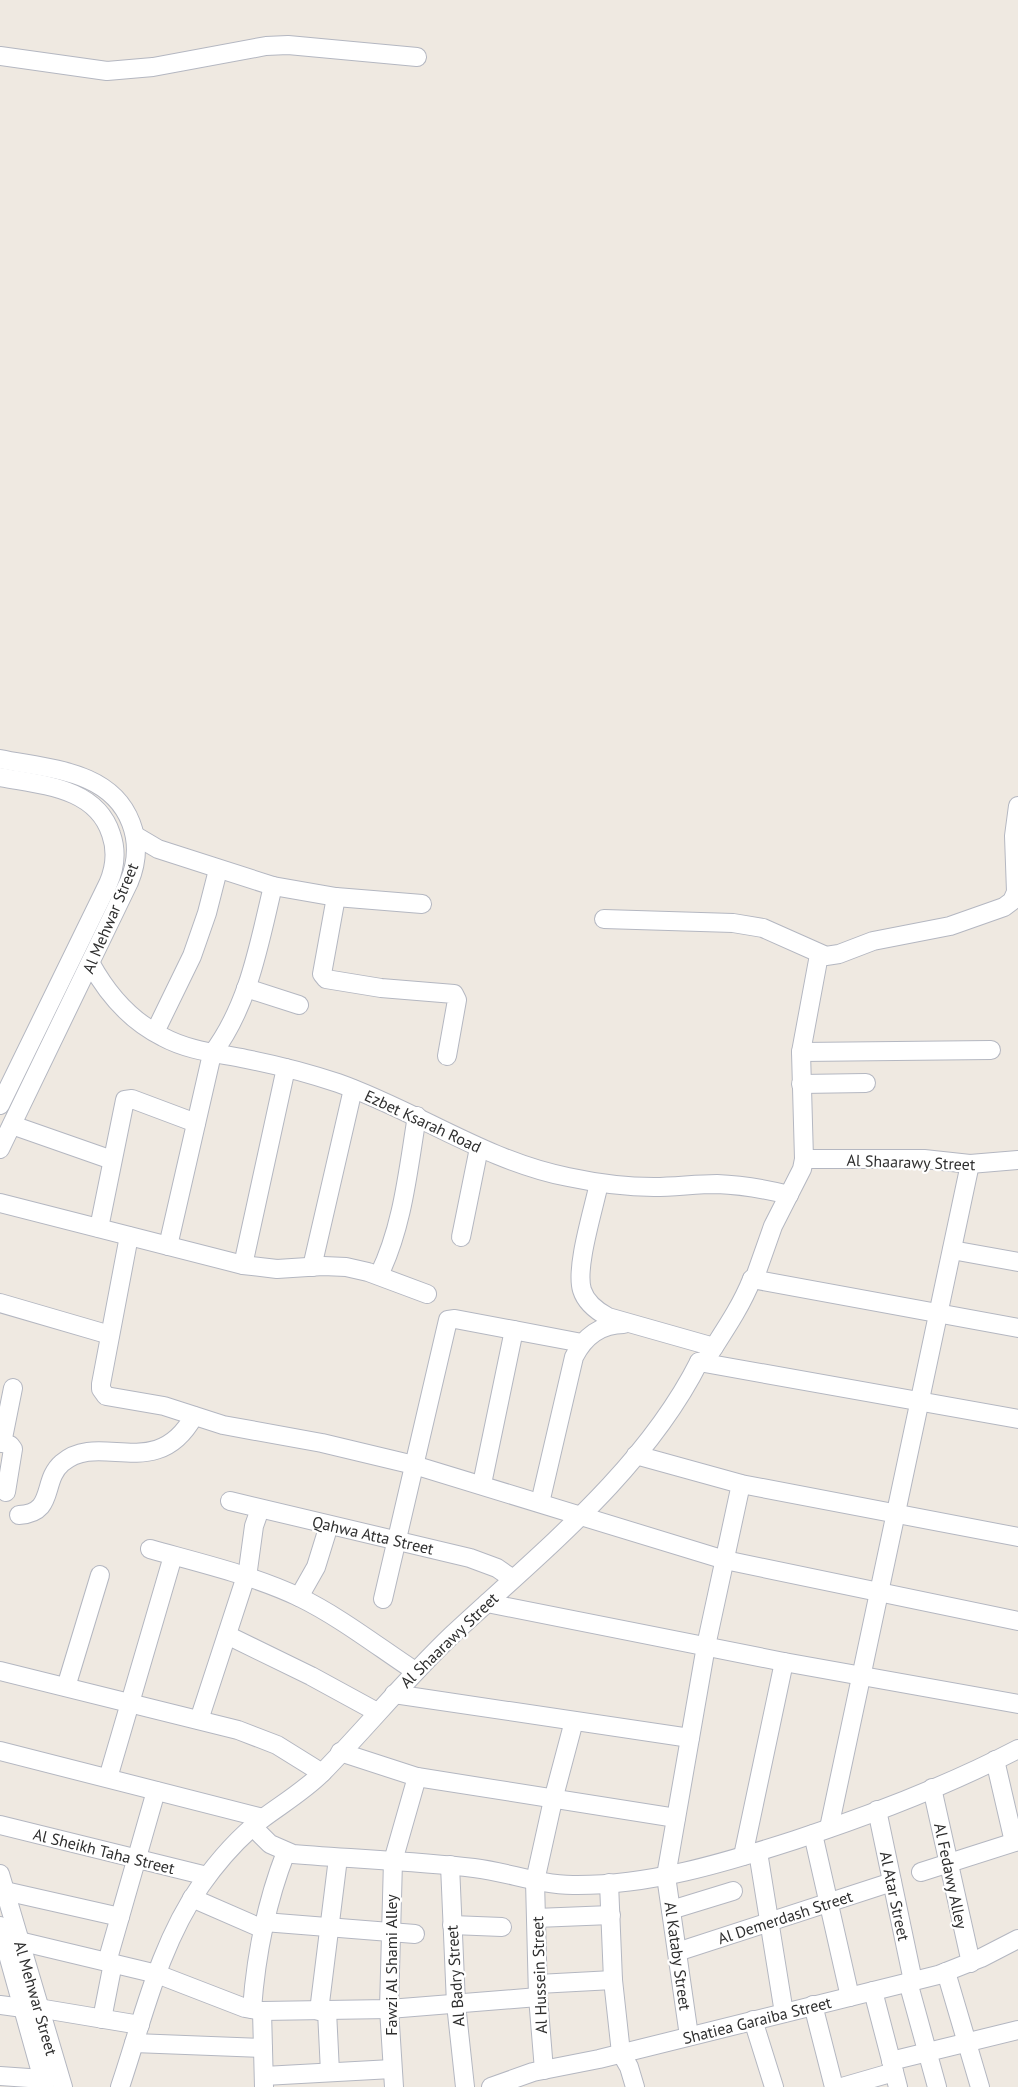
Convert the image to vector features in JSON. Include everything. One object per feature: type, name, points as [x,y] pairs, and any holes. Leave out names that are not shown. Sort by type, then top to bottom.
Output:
[{"type":"street","points":[[0,56],[107,71],[130,71],[266,46],[288,45],[417,57]]},
{"type":"street","name":"Al Mehwar Street","points":[[0,759],[73,774],[102,786],[123,807],[135,836],[136,856],[132,874],[91,964],[0,1149]]},
{"type":"street","name":"Al Mehwar Street","points":[[0,777],[68,791],[86,800],[105,820],[112,837],[115,856],[108,884],[0,1105]]},
{"type":"street","points":[[604,919],[753,925],[819,955],[833,956],[873,941],[950,926],[1004,908],[1012,901],[1016,892],[1014,836],[1018,806]]},
{"type":"street","points":[[135,836],[150,846],[273,886],[336,897],[422,904]]},
{"type":"street","points":[[155,1032],[192,956],[207,913],[218,870]]},
{"type":"street","points":[[168,1246],[212,1054],[228,1033],[246,988],[273,886]]},
{"type":"street","points":[[336,897],[322,974],[326,979],[381,988],[454,994],[457,998],[447,1056]]},
{"type":"street","points":[[804,1159],[801,1052],[819,955]]},
{"type":"street","name":"Ezbet Ksarah Road","points":[[91,964],[99,979],[134,1018],[179,1044],[212,1054],[286,1068],[353,1089],[417,1116],[479,1148],[538,1170],[599,1183],[656,1187],[730,1185],[760,1188],[789,1195]]},
{"type":"street","points":[[246,988],[299,1005]]},
{"type":"street","points":[[801,1052],[991,1050]]},
{"type":"street","points":[[243,1265],[286,1068]]},
{"type":"street","points":[[801,1084],[866,1083]]},
{"type":"street","points":[[312,1266],[353,1089]]},
{"type":"street","points":[[99,1228],[123,1106],[127,1099],[196,1123]]},
{"type":"street","points":[[379,1275],[400,1216],[417,1116]]},
{"type":"street","points":[[12,1125],[112,1160]]},
{"type":"street","points":[[462,1237],[479,1148]]},
{"type":"street","name":"Al Shaarawy Street","points":[[120,2087],[172,1935],[207,1876],[233,1845],[258,1822],[294,1797],[322,1773],[415,1671],[581,1518],[636,1455],[686,1389],[699,1362],[705,1361],[736,1313],[755,1277],[773,1226],[799,1178],[804,1159],[924,1159],[970,1164],[1018,1160]]},
{"type":"street","points":[[849,1997],[828,1903],[821,1831],[861,1675],[970,1164]]},
{"type":"street","points":[[599,1183],[582,1261],[582,1289],[586,1298],[599,1312],[627,1324],[714,1347]]},
{"type":"street","points":[[0,1203],[243,1265],[277,1269],[312,1266],[346,1267],[379,1275],[427,1294]]},
{"type":"street","points":[[129,1236],[101,1387],[104,1394],[164,1406],[223,1425],[322,1443],[414,1465],[482,1484],[581,1518],[725,1560],[1018,1621]]},
{"type":"street","points":[[952,1250],[1018,1262]]},
{"type":"street","points":[[752,1279],[1018,1328]]},
{"type":"street","points":[[0,1303],[110,1335]]},
{"type":"street","points":[[383,1599],[448,1320],[453,1318],[582,1343]]},
{"type":"street","points":[[540,1503],[571,1364],[582,1343],[592,1334],[605,1327],[627,1324]]},
{"type":"street","points":[[482,1484],[514,1330]]},
{"type":"street","points":[[699,1362],[1018,1419]]},
{"type":"street","points":[[6,1492],[14,1451],[10,1445],[1,1443],[14,1388]]},
{"type":"street","points":[[19,1515],[32,1513],[43,1505],[54,1473],[63,1462],[70,1458],[90,1452],[143,1453],[157,1450],[182,1434],[194,1416]]},
{"type":"street","points":[[636,1455],[741,1484],[1018,1537]]},
{"type":"street","name":"Al Kataby Street","points":[[689,2036],[666,1876],[706,1646],[741,1484]]},
{"type":"street","name":"Qahwa Atta Street","points":[[230,1501],[479,1560],[513,1579]]},
{"type":"street","points":[[199,1720],[246,1577],[251,1557],[254,1526],[260,1509]]},
{"type":"street","points":[[299,1597],[316,1567],[329,1525]]},
{"type":"street","points":[[150,1549],[246,1577],[299,1597],[336,1617],[415,1671]]},
{"type":"street","points":[[108,1778],[173,1556]]},
{"type":"street","points":[[66,1688],[100,1575]]},
{"type":"street","points":[[487,1603],[784,1662],[1018,1704]]},
{"type":"street","points":[[227,1635],[311,1676],[377,1713]]},
{"type":"street","points":[[784,1662],[750,1854],[769,1922],[784,2013]]},
{"type":"street","points":[[0,1671],[238,1730],[268,1740],[296,1755],[322,1773]]},
{"type":"street","points":[[394,1694],[690,1738]]},
{"type":"street","name":"Al Hussein Street","points":[[544,2070],[538,1991],[535,1881],[574,1721]]},
{"type":"street","points":[[0,1751],[156,1791],[258,1822],[265,1840],[286,1852],[338,1858],[450,1865],[572,1886],[666,1876],[750,1854],[877,1810],[1018,1749]]},
{"type":"street","points":[[340,1752],[417,1777],[676,1818]]},
{"type":"street","points":[[921,1872],[1016,1841],[995,1760]]},
{"type":"street","name":"Fawzi Al Shami Alley","points":[[393,2078],[389,2009],[393,1861],[417,1777]]},
{"type":"street","name":"Al Fedawy Alley","points":[[932,1788],[971,1963]]},
{"type":"street","points":[[102,2019],[110,1962],[120,1917],[156,1791]]},
{"type":"street","name":"Al Atar Street","points":[[877,1810],[911,1982],[937,2087]]},
{"type":"street","name":"Al Sheikh Taha Street","points":[[0,1825],[207,1876]]},
{"type":"street","points":[[286,1852],[274,1887],[257,1963],[257,2010],[263,2048],[264,2082],[330,2072],[393,2078]]},
{"type":"street","points":[[330,2072],[323,2011],[329,1927],[338,1858]]},
{"type":"street","name":"Al Badry Street","points":[[450,1865],[456,2004],[463,2087]]},
{"type":"street","name":"Al Mehwar Street","points":[[0,1874],[19,1941],[44,2083]]},
{"type":"street","name":"Al Demerdash Street","points":[[677,1952],[892,1882]]},
{"type":"street","points":[[609,1883],[613,1980],[621,2053],[632,2074],[635,2087]]},
{"type":"street","points":[[670,1910],[733,1891]]},
{"type":"street","points":[[5,1892],[120,1917]]},
{"type":"street","points":[[192,1898],[264,1926],[329,1927],[415,1934]]},
{"type":"street","points":[[536,1918],[610,1915]]},
{"type":"street","points":[[452,1925],[502,1927]]},
{"type":"street","name":"Al Mehwar Street","points":[[0,1926],[30,2008],[63,2087]]},
{"type":"street","name":"Shatiea Garaiba Street","points":[[492,2087],[523,2074],[621,2053],[911,1982],[971,1963],[1018,1939]]},
{"type":"street","points":[[19,1941],[157,1974],[257,2010],[323,2011],[456,2004],[613,1980]]},
{"type":"street","points":[[946,1972],[980,2087]]},
{"type":"street","points":[[873,1991],[894,2073]]},
{"type":"street","points":[[0,2005],[102,2019],[137,2034],[263,2048]]},
{"type":"street","points":[[813,2006],[834,2087]]},
{"type":"street","points":[[753,2020],[774,2087]]},
{"type":"street","points":[[842,2087],[894,2073],[927,2051],[1018,2030]]},
{"type":"street","points":[[0,2076],[44,2083]]}]
